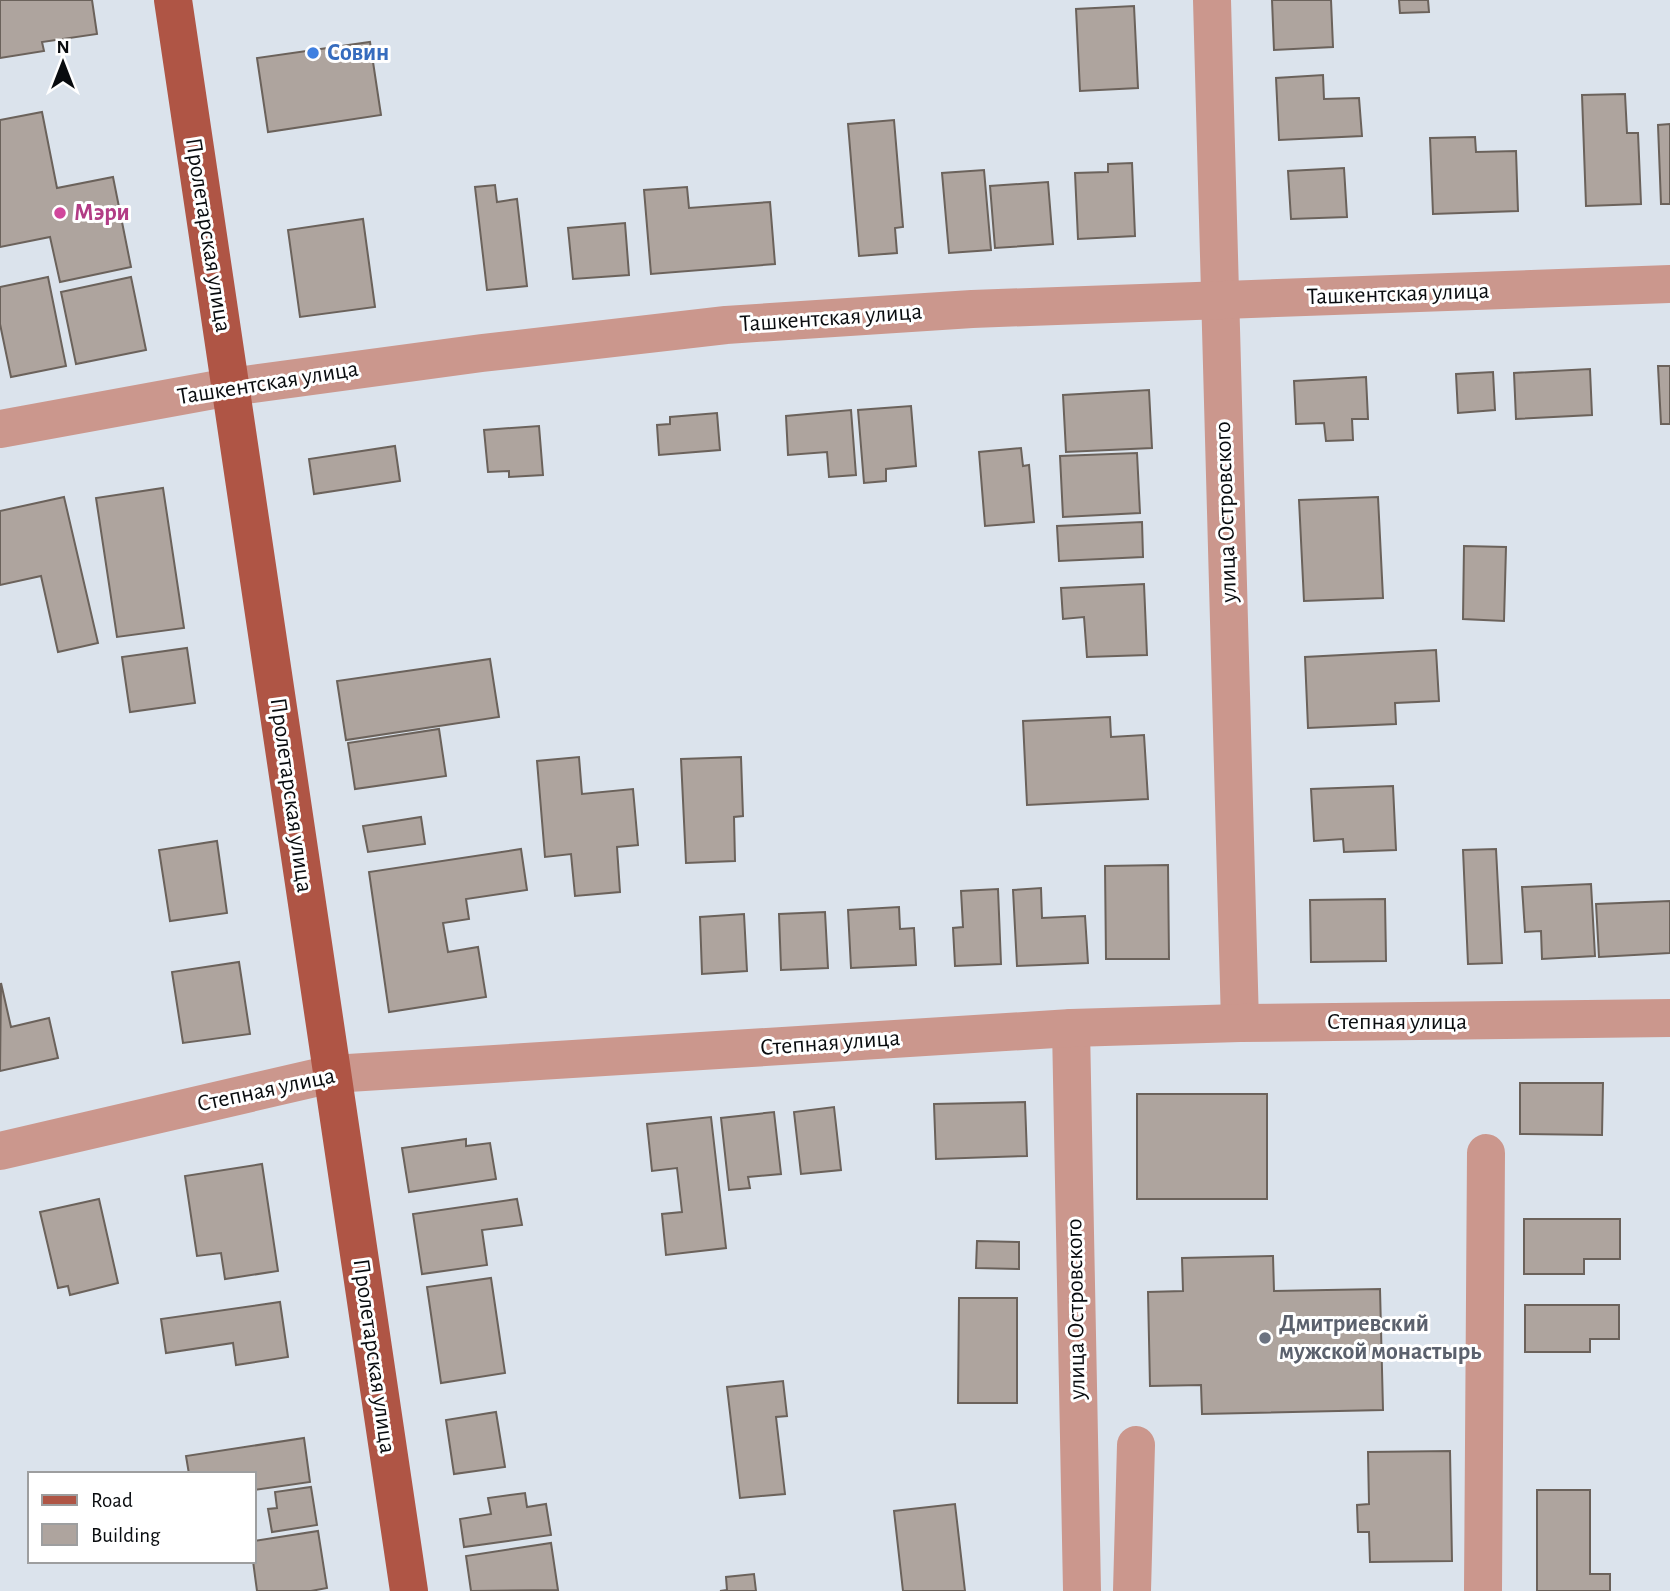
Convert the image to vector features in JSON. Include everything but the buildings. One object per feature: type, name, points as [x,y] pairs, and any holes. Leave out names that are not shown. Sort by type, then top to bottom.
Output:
[{"type":"main road","name":"Пролетарская улица","points":[[173,0],[409,1591]]},
{"type":"street","name":"улица Островского","points":[[1212,0],[1240,1023]]},
{"type":"street","name":"Ташкентская улица","points":[[0,429],[231,387],[482,352],[726,325],[972,309],[1670,284]]},
{"type":"street","name":"Степная улица","points":[[0,1151],[332,1074],[1071,1028],[1240,1023],[1670,1018]]},
{"type":"street","name":"улица Островского","points":[[1071,1028],[1082,1591]]},
{"type":"street","points":[[1483,1591],[1486,1153]]},
{"type":"street","points":[[1132,1591],[1136,1445]]},
{"type":"place","name":"Совин","points":[[313,53]]},
{"type":"place","name":"Мэри","points":[[60,213]]},
{"type":"place","name":"Дмитриевский мужской монастырь","points":[[1265,1338]]}]
